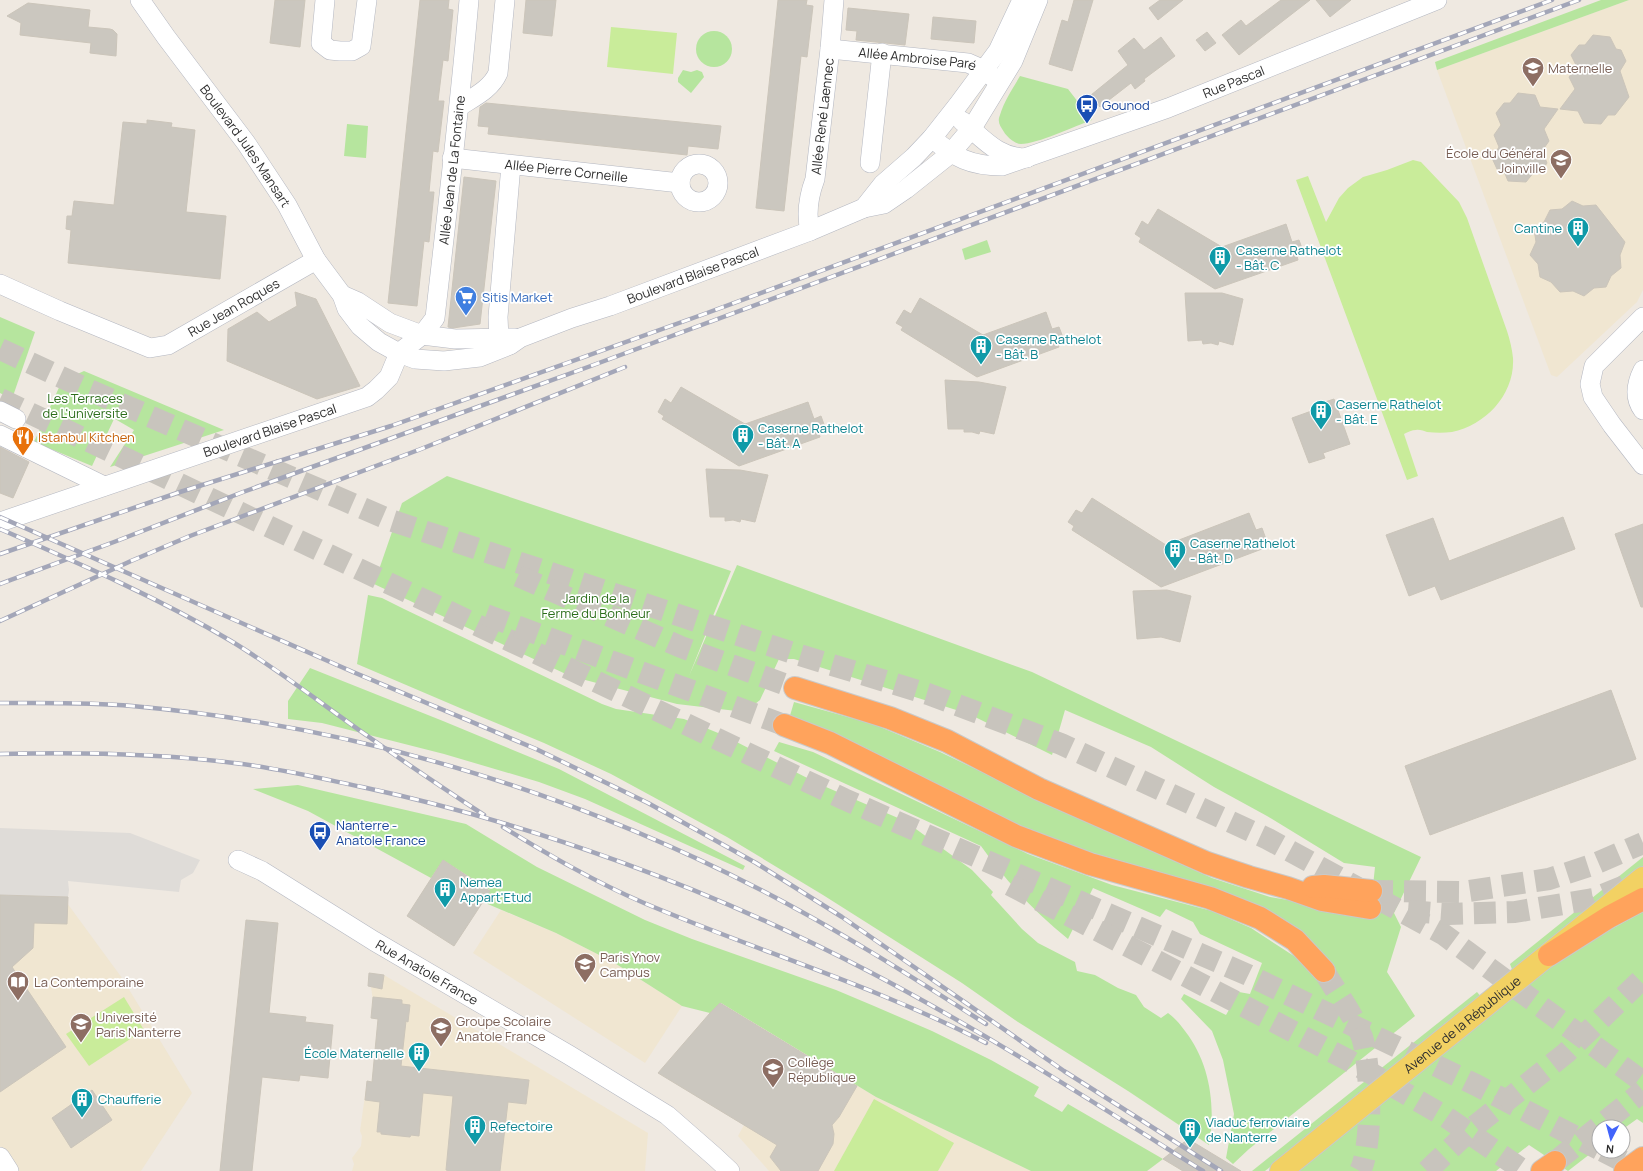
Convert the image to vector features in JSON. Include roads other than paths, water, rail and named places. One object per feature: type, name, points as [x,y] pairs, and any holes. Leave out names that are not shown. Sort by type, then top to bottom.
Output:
[{"type":"highway","points":[[794,688],[896,720],[947,741],[1039,789],[1207,863],[1288,888],[1324,886],[1371,899]]},
{"type":"highway","points":[[784,725],[830,743],[1016,836],[1090,864],[1210,898],[1260,918],[1295,940],[1324,970]]},
{"type":"highway","points":[[1549,955],[1609,917],[1643,899]]},
{"type":"highway","points":[[1625,1171],[1643,1158]]},
{"type":"main road","name":"Avenue de la République","points":[[1281,1171],[1643,878]]},
{"type":"street","name":"Boulevard Jules Mansart","points":[[140,0],[166,38],[254,156],[287,205],[316,260],[342,296],[346,309],[360,326],[379,342],[399,353]]},
{"type":"street","points":[[325,0],[321,43],[330,50],[352,51],[361,46],[367,0]]},
{"type":"street","name":"Allée Jean de La Fontaine","points":[[399,353],[422,335],[435,318],[452,158],[460,106],[469,0]]},
{"type":"street","points":[[460,106],[480,94],[495,81],[498,73],[505,0]]},
{"type":"street","name":"Boulevard Blaise Pascal","points":[[864,208],[883,184],[914,157],[932,138],[984,70],[998,51],[1022,0]]},
{"type":"street","name":"Boulevard Blaise Pascal","points":[[0,522],[367,397],[390,377],[399,353],[415,359],[444,361],[480,357],[510,341],[810,231],[864,208],[884,204],[906,189],[950,154],[972,128],[1013,61],[1038,0]]},
{"type":"street","name":"Rue Pascal","points":[[932,138],[950,154],[967,161],[986,166],[1002,166],[1168,108],[1438,0]]},
{"type":"street","name":"Allée René Laennec","points":[[810,231],[808,222],[808,206],[810,191],[815,179],[834,1]]},
{"type":"street","name":"Allée Ambroise Paré","points":[[830,49],[882,53],[968,63],[984,70],[1000,82]]},
{"type":"street","points":[[870,163],[882,53]]},
{"type":"street","name":"Rue Pascal","points":[[952,112],[994,148],[1014,158],[1028,158]]},
{"type":"street","name":"Allée Pierre Corneille","points":[[452,158],[680,183]]},
{"type":"street","points":[[510,341],[498,317],[511,165]]},
{"type":"street","name":"Rue Jean Roques","points":[[0,284],[60,311],[150,348],[168,345],[316,260]]},
{"type":"street","points":[[342,296],[358,302],[390,324],[422,335]]},
{"type":"street","points":[[1639,452],[1612,425],[1593,397],[1590,384],[1594,366],[1643,317]]},
{"type":"street","name":"Boulevard Blaise Pascal","points":[[422,335],[455,339],[510,341]]},
{"type":"street","points":[[1643,370],[1639,379],[1637,390],[1638,403],[1643,410]]},
{"type":"street","points":[[0,435],[104,486]]},
{"type":"street","name":"Rue Anatole France","points":[[238,860],[262,871],[374,941],[569,1055],[667,1115],[730,1171]]},
{"type":"street","points":[[0,1157],[9,1171]]},
{"type":"tunnel","points":[[0,349],[89,390],[390,520],[796,654],[928,694],[1061,744],[1268,839],[1443,934],[1643,1082]]},
{"type":"tunnel","points":[[0,399],[844,799],[1248,975],[1476,1085],[1591,1145]]},
{"type":"tunnel","points":[[518,576],[681,647],[795,688]]},
{"type":"tunnel","points":[[486,615],[784,725]]},
{"type":"tunnel","points":[[1371,891],[1462,892],[1549,879],[1592,865],[1643,843]]},
{"type":"tunnel","points":[[1408,911],[1449,914],[1515,912],[1593,899],[1634,882]]},
{"type":"tunnel","points":[[1010,885],[1348,1060],[1446,1117],[1524,1171]]},
{"type":"tunnel","points":[[1324,971],[1354,1020],[1362,1037],[1365,1049],[1369,1085],[1369,1125],[1364,1159],[1360,1171]]},
{"type":"tunnel","points":[[1427,1171],[1470,1130],[1566,1053],[1643,978]]},
{"type":"tunnel","points":[[1555,1162],[1643,1091]]},
{"type":"tunnel","points":[[1619,1159],[1642,1171]]},
{"type":"railway","points":[[0,554],[180,492],[391,426],[707,313],[1552,0]]},
{"type":"railway","points":[[0,584],[243,492],[588,367],[1579,0]]},
{"type":"railway","points":[[0,621],[131,561],[190,536],[421,449],[625,367]]},
{"type":"railway","points":[[0,517],[353,672],[536,749],[648,803],[756,863],[842,917],[1064,1071],[1221,1171]]},
{"type":"railway","points":[[0,529],[146,595],[231,641],[484,815]]},
{"type":"railway","points":[[0,703],[82,703],[132,706],[214,715],[295,729],[375,746],[454,767],[532,792],[609,821],[685,853],[759,889],[846,937],[986,1024]]},
{"type":"railway","points":[[0,754],[88,753],[146,755],[234,763],[266,768],[362,787],[427,802],[557,840],[621,862],[747,913],[868,971],[996,1042],[1203,1171]]},
{"type":"railway","points":[[503,827],[572,868],[626,895],[859,986],[986,1043]]},
{"type":"place","name":"Maternelle","points":[[1533,88]]},
{"type":"place","name":"Gounod","points":[[1087,124]]},
{"type":"place","name":"École du Général Joinville","points":[[1561,180]]},
{"type":"place","name":"Cantine","points":[[1578,248]]},
{"type":"place","name":"Caserne Rathelot - Bât. C","points":[[1220,276]]},
{"type":"place","name":"Sitis Market","points":[[466,316]]},
{"type":"place","name":"Caserne Rathelot - Bât. B","points":[[981,366]]},
{"type":"place","name":"Caserne Rathelot - Bât. E","points":[[1321,430]]},
{"type":"place","name":"Caserne Rathelot - Bât. A","points":[[743,454]]},
{"type":"place","name":"Istanbul Kitchen","points":[[23,456]]},
{"type":"place","name":"Caserne Rathelot - Bât. D","points":[[1175,570]]},
{"type":"place","name":"Nanterre - Anatole France","points":[[320,852]]},
{"type":"place","name":"Nemea Appart'Etud","points":[[445,908]]},
{"type":"place","name":"Paris Ynov Campus","points":[[585,984]]},
{"type":"place","name":"La Contemporaine","points":[[18,1002]]},
{"type":"place","name":"Université Paris Nanterre","points":[[81,1044]]},
{"type":"place","name":"Groupe Scolaire Anatole France","points":[[441,1048]]},
{"type":"place","name":"École Maternelle","points":[[419,1072]]},
{"type":"place","name":"Collège République","points":[[773,1088]]},
{"type":"place","name":"Chaufferie","points":[[82,1118]]},
{"type":"place","name":"Refectoire","points":[[475,1146]]},
{"type":"place","name":"Viaduc ferroviaire de Nanterre","points":[[1190,1148]]},
{"type":"park label","name":"Les Terraces de L'universite","points":[[85,406]]},
{"type":"park label","name":"Jardin de la Ferme du Bonheur","points":[[596,606]]}]
